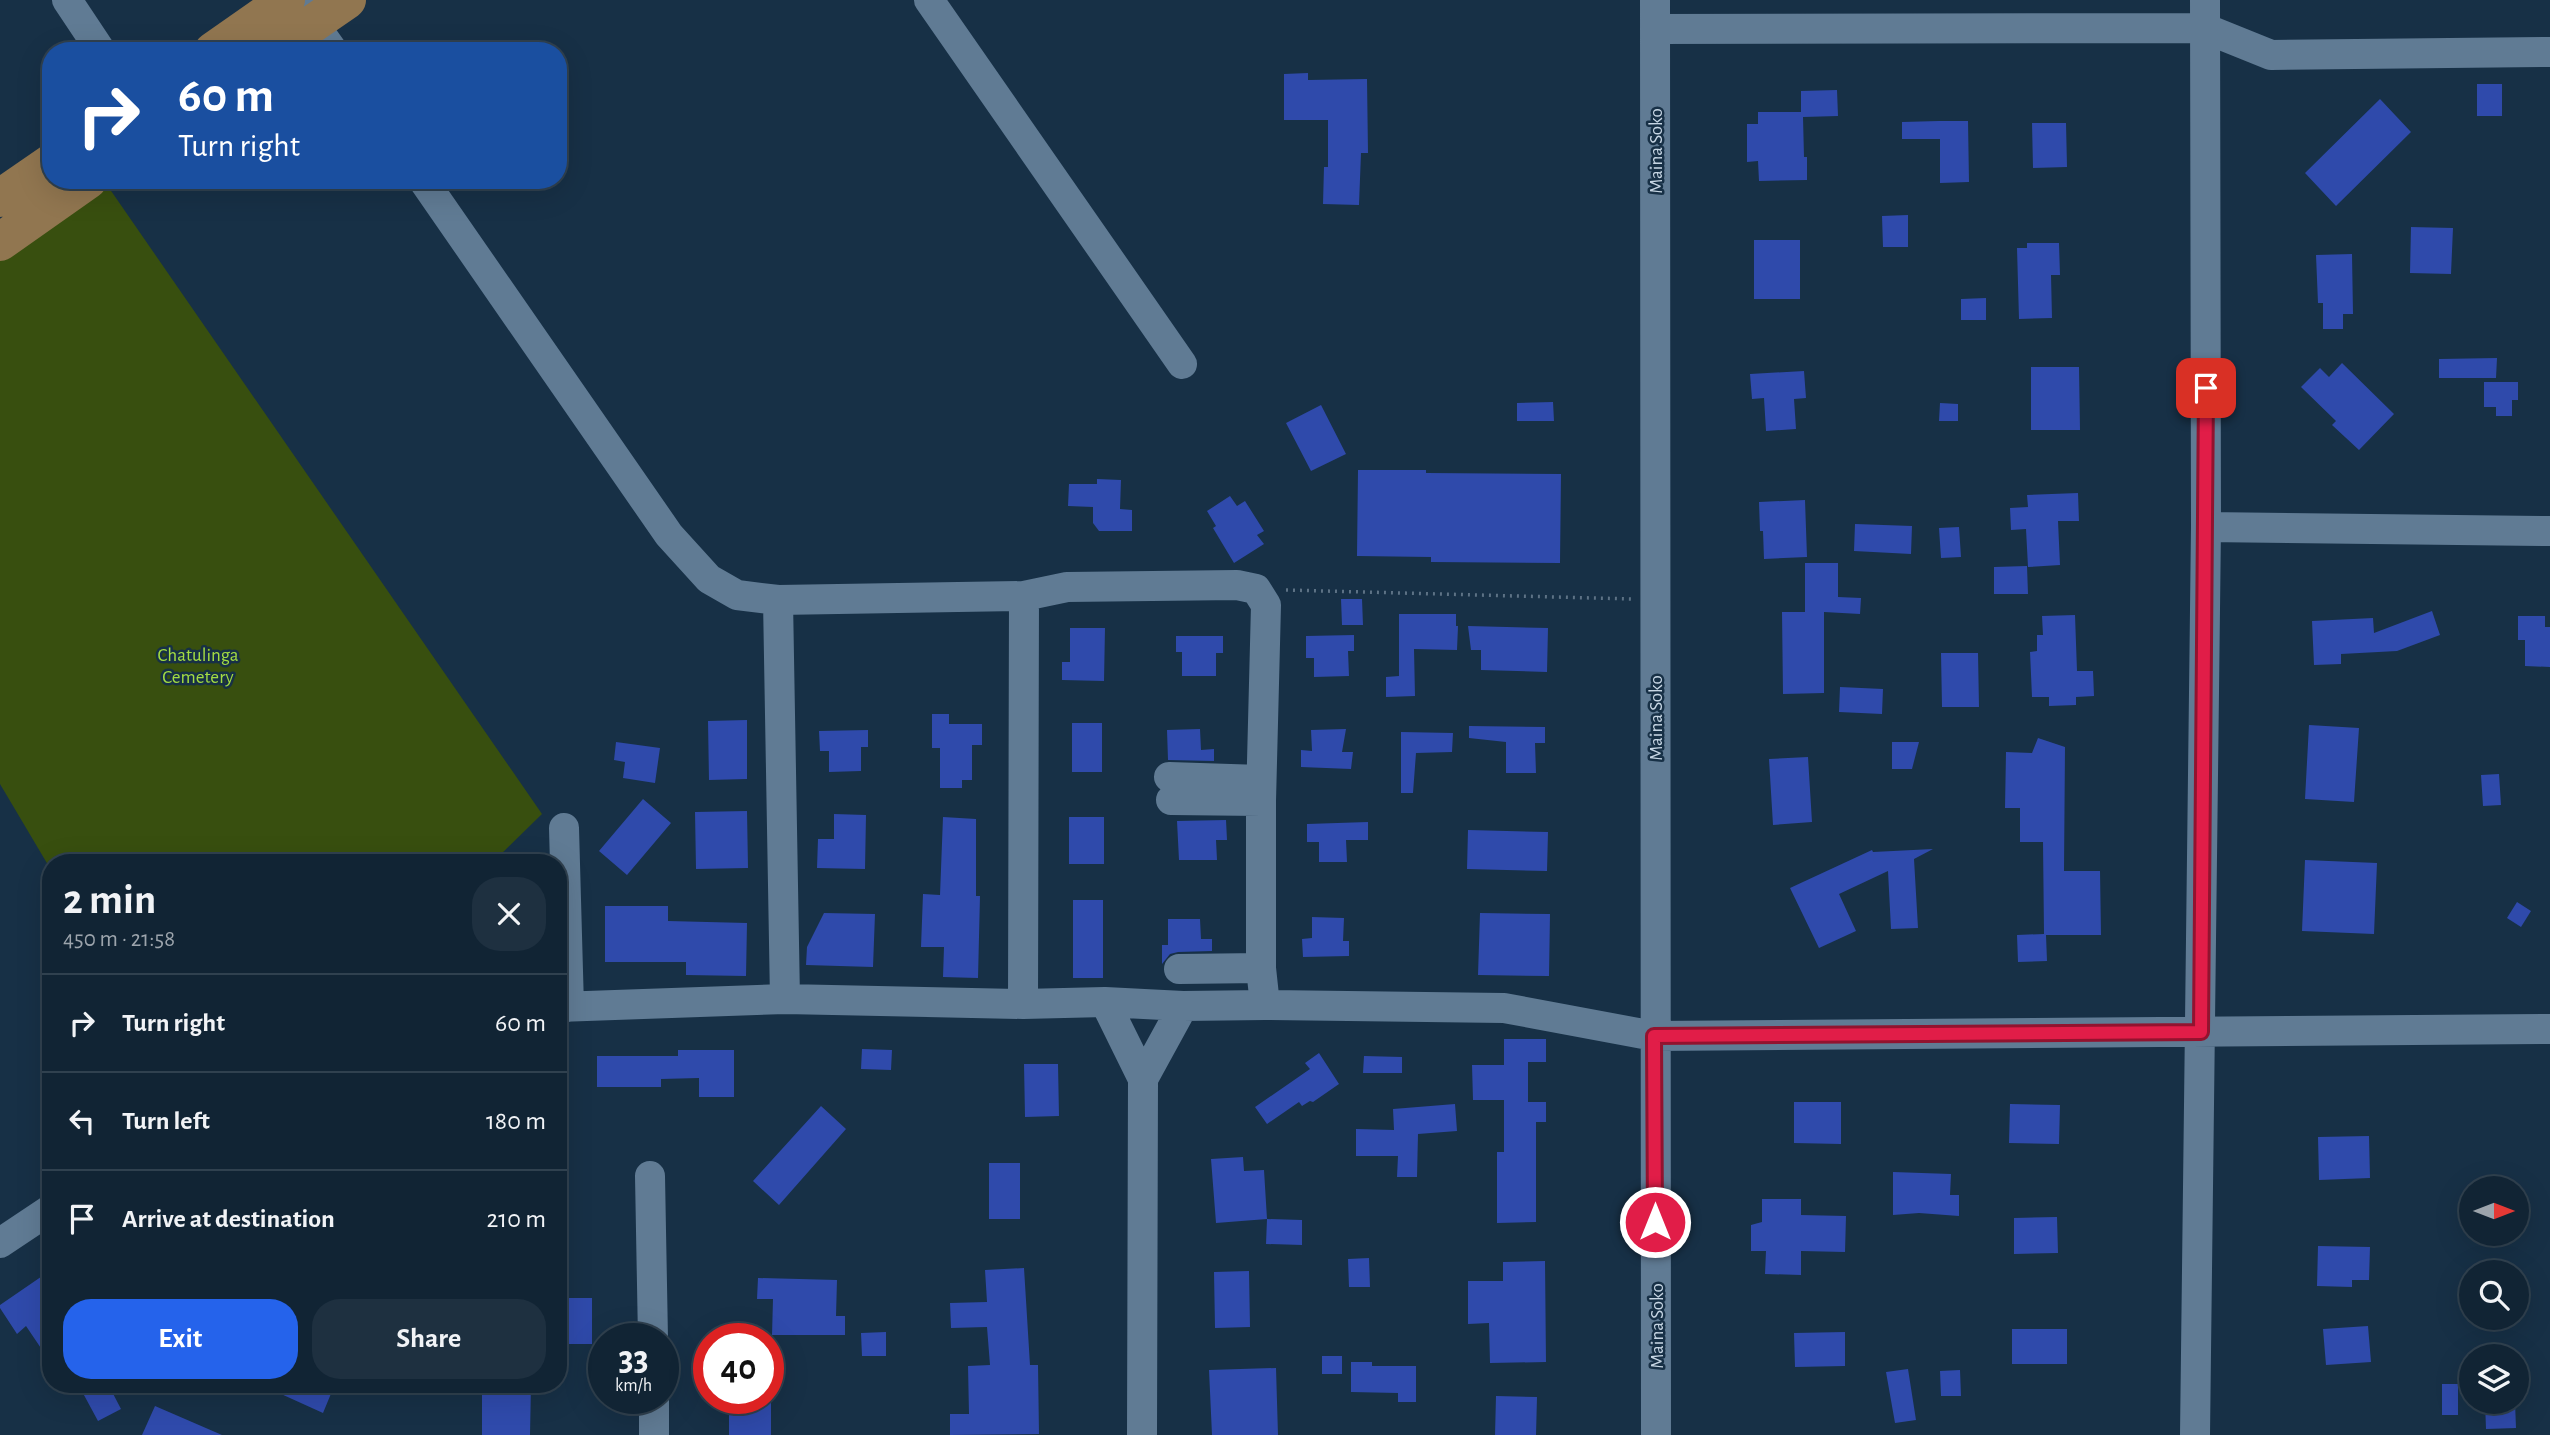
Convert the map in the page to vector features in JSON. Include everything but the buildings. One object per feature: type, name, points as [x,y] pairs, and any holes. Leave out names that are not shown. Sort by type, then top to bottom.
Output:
[{"type":"main road","points":[[239,42],[307,18],[347,0]]},
{"type":"main road","points":[[282,42],[307,18]]},
{"type":"main road","points":[[0,198],[42,169]]},
{"type":"main road","points":[[0,242],[75,189]]},
{"type":"street","points":[[67,0],[95,42]]},
{"type":"street","points":[[929,0],[1182,364]]},
{"type":"street","points":[[1655,14],[2205,14],[2271,55],[2550,52]]},
{"type":"street","name":"Maina Soko","points":[[1655,14],[1656,1435]]},
{"type":"street","points":[[2195,1435],[2206,527],[2205,14]]},
{"type":"street","points":[[429,189],[669,535],[709,579],[737,595],[778,600],[1024,596],[1068,587],[1112,584],[1237,584],[1256,589],[1266,605],[1261,791],[1261,968],[1265,1005]]},
{"type":"street","points":[[2206,527],[2550,531]]},
{"type":"street","points":[[1023,1004],[1024,596]]},
{"type":"street","points":[[778,600],[785,999]]},
{"type":"street","points":[[1170,789],[1261,791]]},
{"type":"street","points":[[564,828],[564,854]]},
{"type":"street","points":[[1179,969],[1261,968]]},
{"type":"street","points":[[567,1007],[785,999],[1504,1008],[1654,1036],[2550,1030]]},
{"type":"street","points":[[1105,1002],[1143,1079],[1142,1435]]},
{"type":"street","points":[[1143,1079],[1183,1006]]},
{"type":"street","points":[[650,1176],[653,1323]]},
{"type":"street","points":[[0,1243],[42,1215]]},
{"type":"street","points":[[654,1414],[654,1435]]},
{"type":"path","points":[[1256,589],[1655,600]]},
{"type":"green space","name":"Chatulinga Cemetery","points":[[101,189],[110,189],[542,814],[501,854],[42,855],[0,784],[0,258]]},
{"type":"route","points":[[1655,1222],[1654,1036],[2201,1032],[2206,388]]}]
